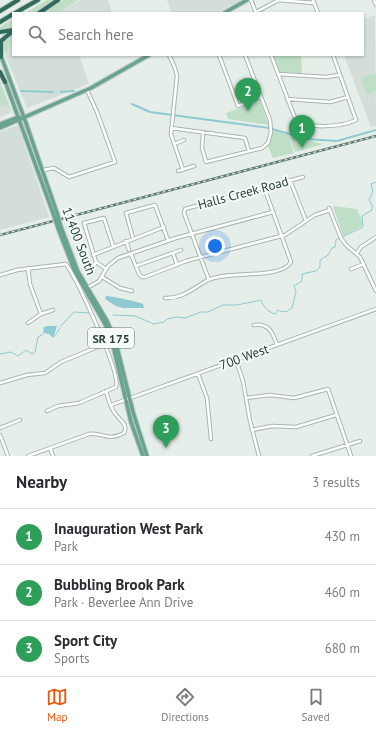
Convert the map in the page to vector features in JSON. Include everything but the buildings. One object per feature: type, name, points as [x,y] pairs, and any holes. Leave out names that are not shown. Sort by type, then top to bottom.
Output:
[{"type":"highway","points":[[0,11],[18,0]]},
{"type":"highway","points":[[17,12],[38,0]]},
{"type":"highway","points":[[40,12],[58,0]]},
{"type":"highway","points":[[0,22],[12,15]]},
{"type":"highway","points":[[0,32],[12,31]]},
{"type":"highway","points":[[1,55],[1,41],[12,32]]},
{"type":"highway","points":[[0,72],[5,82]]},
{"type":"main road","points":[[229,12],[247,0]]},
{"type":"main road","name":"11400 South","points":[[1,55],[43,170],[55,213]]},
{"type":"main road","points":[[0,128],[87,90],[147,56]]},
{"type":"main road","name":"11400 South","points":[[0,69],[72,259],[87,288],[107,320],[115,340],[128,399],[147,456]]},
{"type":"main road","points":[[0,124],[19,119]]},
{"type":"main road","name":"11400 South","points":[[60,227],[75,272],[103,320],[112,341],[143,456]]},
{"type":"main road","points":[[75,272],[85,288],[87,288]]},
{"type":"street","points":[[251,0],[256,12]]},
{"type":"street","points":[[258,12],[279,0],[313,1],[318,12]]},
{"type":"street","points":[[374,0],[376,5]]},
{"type":"street","points":[[169,56],[177,76],[171,137],[183,170]]},
{"type":"street","points":[[219,56],[238,106],[261,97]]},
{"type":"street","points":[[202,132],[202,148],[206,162],[262,148],[268,143],[270,120],[245,56]]},
{"type":"street","points":[[271,56],[293,115],[301,123],[332,126],[356,120],[333,56]]},
{"type":"street","points":[[278,74],[326,77],[340,75]]},
{"type":"street","points":[[43,170],[54,168],[64,176],[69,177],[115,162],[97,112],[87,90]]},
{"type":"street","points":[[287,99],[330,102],[348,98]]},
{"type":"street","points":[[172,128],[245,138],[249,151]]},
{"type":"street","points":[[174,144],[184,140]]},
{"type":"street","points":[[178,171],[194,166]]},
{"type":"street","name":"Halls Creek Road","points":[[192,233],[185,210],[303,177]]},
{"type":"street","points":[[290,180],[306,222]]},
{"type":"street","points":[[165,298],[182,296],[209,280],[238,274],[270,272],[287,267],[291,262],[264,187]]},
{"type":"street","points":[[133,238],[126,213],[155,205],[168,240]]},
{"type":"street","points":[[131,254],[140,276],[145,277],[201,257],[282,236],[317,214],[330,209],[340,236],[346,245],[357,253],[364,264],[376,290]]},
{"type":"street","points":[[87,288],[96,284],[106,269],[114,261],[131,254],[168,240],[273,212]]},
{"type":"street","points":[[106,269],[96,262],[84,223],[104,218],[113,246]]},
{"type":"street","points":[[93,255],[164,227]]},
{"type":"street","points":[[192,233],[209,280]]},
{"type":"street","points":[[357,253],[361,247],[376,237]]},
{"type":"street","points":[[126,241],[129,250]]},
{"type":"street","points":[[136,266],[181,250]]},
{"type":"street","points":[[173,253],[177,265]]},
{"type":"street","points":[[92,268],[96,262]]},
{"type":"street","points":[[0,275],[28,268],[66,264],[90,309],[103,344],[116,386],[79,403],[61,405],[48,411]]},
{"type":"street","points":[[351,269],[364,264]]},
{"type":"street","points":[[28,268],[30,284],[41,314]]},
{"type":"street","points":[[102,277],[120,288],[132,291]]},
{"type":"street","name":"700 West","points":[[111,405],[376,309]]},
{"type":"street","points":[[28,323],[41,314],[53,310]]},
{"type":"street","points":[[254,325],[263,325],[270,329],[277,345]]},
{"type":"street","points":[[0,382],[27,375],[45,373],[61,362],[112,341]]},
{"type":"street","points":[[236,360],[244,381],[252,430],[259,456]]},
{"type":"street","points":[[198,374],[207,398],[211,439]]},
{"type":"street","points":[[246,398],[270,395],[294,398],[328,389],[351,456]]},
{"type":"street","points":[[28,456],[89,434],[96,434],[108,438],[124,433],[125,430],[123,423],[114,412],[106,391]]},
{"type":"street","points":[[252,430],[270,426],[298,427],[336,416]]},
{"type":"street","points":[[0,428],[20,420]]},
{"type":"street","points":[[0,437],[8,456]]},
{"type":"street","points":[[312,456],[360,441]]},
{"type":"street","points":[[50,448],[53,456]]},
{"type":"shaded area","points":[[80,0],[108,0],[112,12],[61,12]]},
{"type":"shaded area","points":[[167,0],[241,0],[219,12],[171,12]]},
{"type":"shaded area","points":[[375,15],[376,126],[371,127],[344,56],[364,56],[364,19]]},
{"type":"shaded area","points":[[12,41],[12,56],[79,56],[89,84],[27,108],[2,47]]},
{"type":"shaded area","points":[[0,94],[5,99],[10,113],[0,117]]},
{"type":"shaded area","points":[[18,125],[49,217],[0,230],[0,132]]},
{"type":"green space","points":[[47,0],[54,0],[36,12],[27,12]]},
{"type":"green space","points":[[63,0],[78,0],[60,12],[45,12]]},
{"type":"green space","points":[[12,20],[12,28],[0,30],[0,27]]},
{"type":"green space","points":[[12,35],[12,45],[6,54],[3,41]]},
{"type":"green space","points":[[273,56],[301,56],[302,75],[279,72]]},
{"type":"green space","points":[[376,73],[376,91],[367,95],[361,78]]},
{"type":"green space","points":[[0,81],[12,113],[7,105],[3,106],[0,99]]},
{"type":"green space","points":[[260,101],[269,125],[228,119],[226,113]]},
{"type":"green space","points":[[271,130],[288,135],[294,153],[273,158],[268,146]]},
{"type":"green space","points":[[289,136],[324,144],[295,152]]},
{"type":"green space","points":[[333,206],[357,209],[363,223],[362,226],[343,236]]},
{"type":"water","points":[[106,296],[140,303],[143,304],[144,308],[123,308],[116,306],[105,299]]},
{"type":"water","points":[[57,326],[53,338],[49,334],[43,333],[44,327]]},
{"type":"waterway","points":[[21,91],[53,92]]},
{"type":"waterway","points":[[61,92],[74,91]]},
{"type":"waterway","points":[[132,104],[150,112],[269,128],[306,139],[337,141],[376,130]]},
{"type":"waterway","points":[[113,315],[135,316],[154,324],[164,322],[167,319],[176,317],[185,318],[201,312],[208,312],[223,305],[237,305],[261,300],[266,309],[271,312],[275,314],[278,310],[285,312],[292,308],[296,292],[294,286],[302,281],[302,274],[316,271],[320,267],[320,260],[328,255],[332,248],[335,247],[336,240],[363,227],[362,216],[372,210],[372,205],[369,200],[373,191],[371,184],[376,182]]},
{"type":"waterway","points":[[61,326],[74,312],[90,313]]},
{"type":"waterway","points":[[54,337],[60,328]]},
{"type":"waterway","points":[[0,354],[11,352],[18,356],[26,350],[32,354],[35,352],[38,337],[43,334]]},
{"type":"railway","points":[[0,235],[376,136]]},
{"type":"place","name":"Bubbling Brook Park","points":[[248,111]]},
{"type":"place","name":"Inauguration West Park","points":[[302,148]]},
{"type":"place","name":"Sport City","points":[[166,448]]}]
